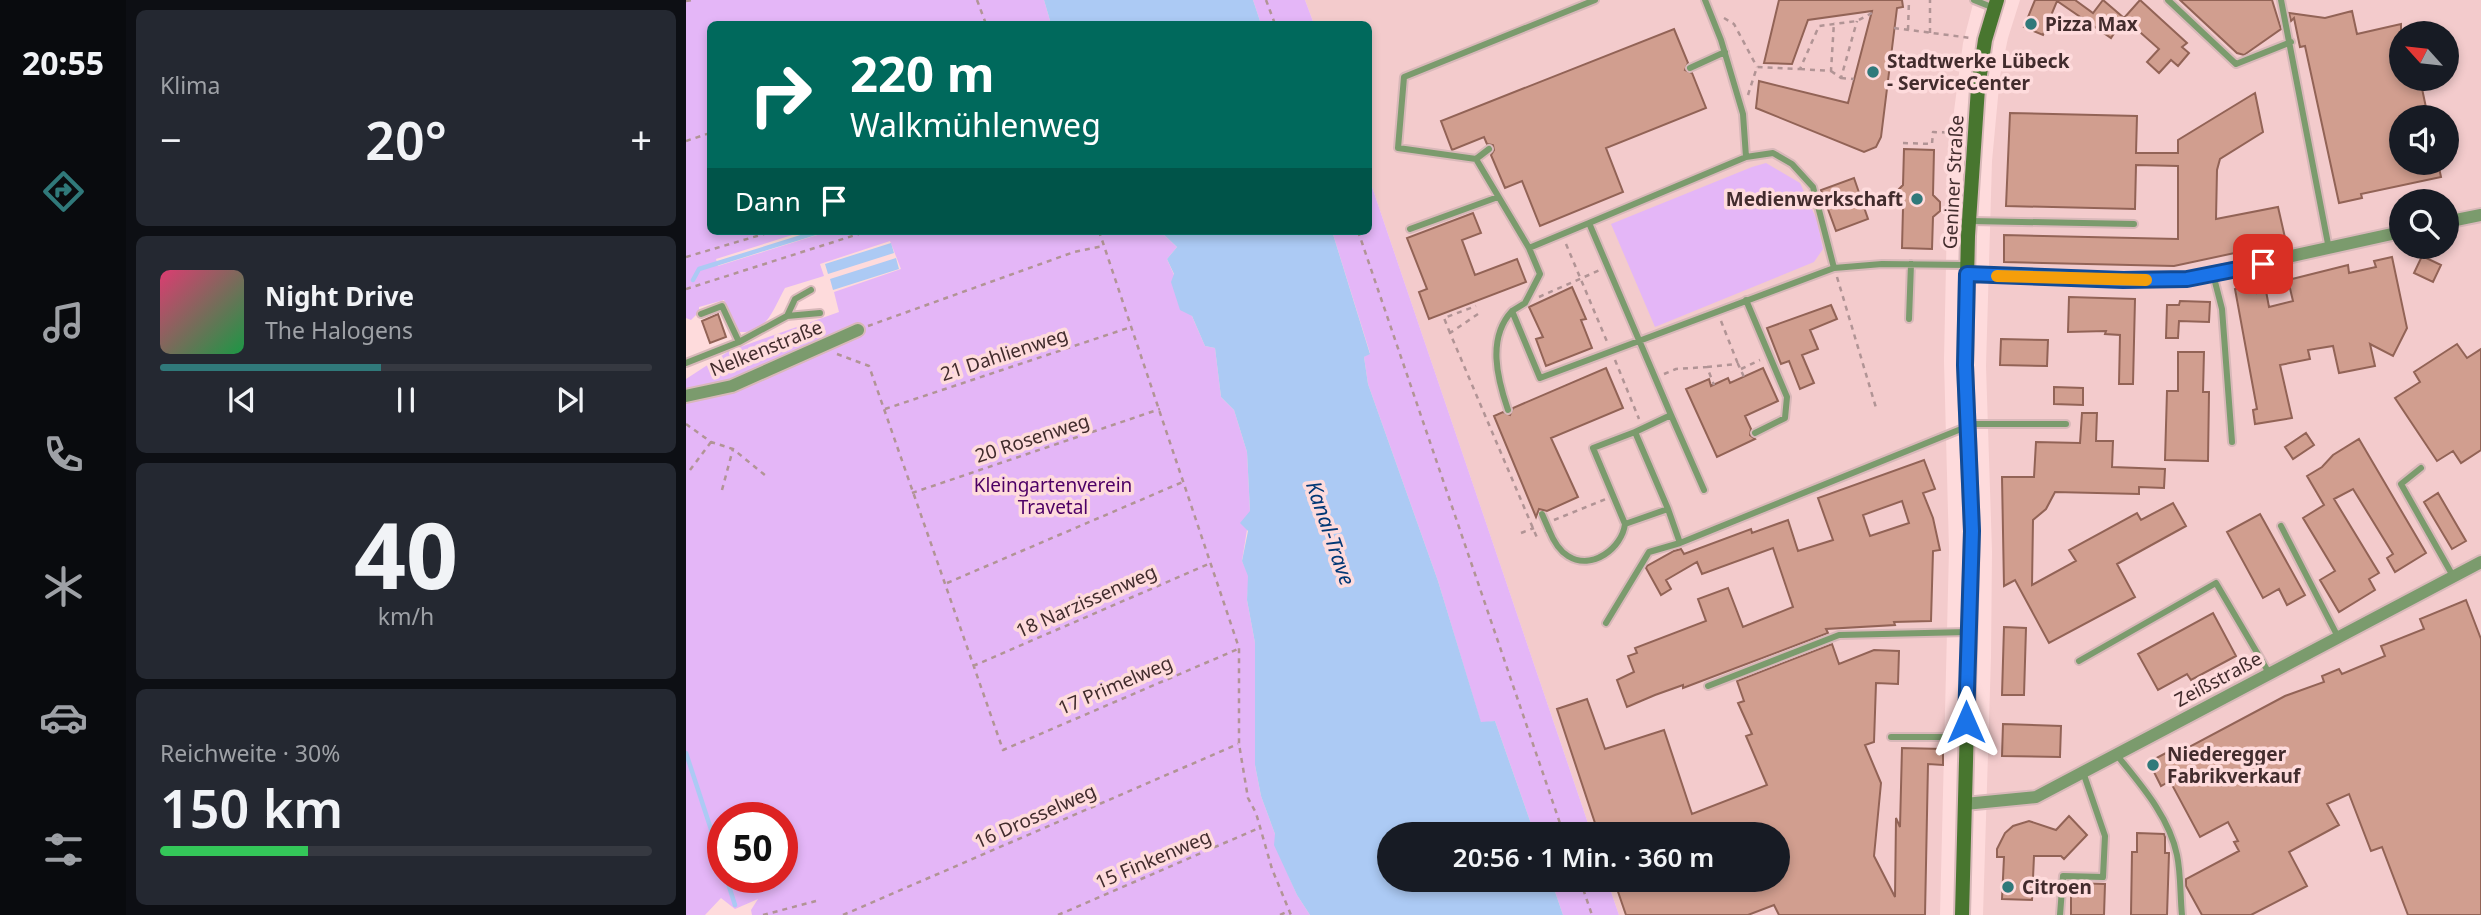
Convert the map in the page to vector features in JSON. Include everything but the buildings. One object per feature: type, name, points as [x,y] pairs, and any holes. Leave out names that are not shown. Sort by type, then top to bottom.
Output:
[{"type":"main road","name":"Geniner Straße","points":[[1962,915],[1972,531],[1965,365],[1967,269],[1975,133],[1985,40],[1995,4]]},
{"type":"street","points":[[2459,219],[2481,215]]},
{"type":"street","points":[[1967,269],[2123,280],[2187,279],[2389,235]]},
{"type":"street","name":"Nelkenstraße","points":[[686,396],[732,386],[858,330]]},
{"type":"street","name":"Zeißstraße","points":[[1965,804],[2036,797],[2481,562]]},
{"type":"lane","points":[[1489,149],[1476,159],[1398,148],[1404,78],[1595,0]]},
{"type":"lane","points":[[1705,0],[1725,52],[1743,114],[1746,157]]},
{"type":"lane","points":[[1974,0],[1995,4]]},
{"type":"lane","points":[[2168,0],[2236,64],[2291,42]]},
{"type":"lane","points":[[2281,0],[2330,250]]},
{"type":"lane","points":[[1690,68],[1725,52]]},
{"type":"lane","points":[[1529,248],[1746,157],[1773,153],[1791,164],[1813,187],[1834,268]]},
{"type":"lane","points":[[1476,159],[1529,248],[1540,274],[1525,303],[1504,320],[1496,356],[1499,383],[1508,410]]},
{"type":"lane","points":[[1410,229],[1498,197]]},
{"type":"lane","points":[[1969,220],[2134,224]]},
{"type":"lane","points":[[1589,223],[1606,268],[1704,490]]},
{"type":"lane","points":[[1909,319],[1911,264]]},
{"type":"lane","points":[[1512,311],[1540,378],[1834,268],[1911,264],[1967,269]]},
{"type":"lane","points":[[2213,274],[2222,309],[2232,442]]},
{"type":"lane","points":[[787,316],[794,299],[811,290]]},
{"type":"lane","points":[[1746,300],[1787,397],[1785,418],[1755,433]]},
{"type":"lane","points":[[701,314],[722,306],[739,342]]},
{"type":"lane","points":[[686,363],[739,342],[787,316],[820,313]]},
{"type":"lane","points":[[1542,514],[1555,543],[1569,557],[1588,561],[1610,552],[1624,534],[1625,524],[1593,448],[1671,415]]},
{"type":"lane","points":[[1605,624],[1649,552],[1680,543],[1967,425],[2066,425]]},
{"type":"lane","points":[[1635,432],[1680,543]]},
{"type":"lane","points":[[2421,468],[2401,484],[2454,576]]},
{"type":"lane","points":[[1625,524],[1668,509]]},
{"type":"lane","points":[[2281,526],[2338,637]]},
{"type":"lane","points":[[2079,661],[2217,583],[2269,673]]},
{"type":"lane","points":[[1708,687],[1839,635],[1968,632]]},
{"type":"lane","points":[[1891,737],[1967,737]]},
{"type":"lane","points":[[2116,754],[2144,788],[2169,829],[2178,856],[2182,915]]},
{"type":"lane","points":[[2060,915],[2063,876],[2103,877],[2105,836],[2083,772]]},
{"type":"path","points":[[686,1],[694,0]]},
{"type":"path","points":[[977,0],[985,21]]},
{"type":"path","points":[[1266,0],[1274,21]]},
{"type":"path","points":[[1908,30],[1909,0]]},
{"type":"path","points":[[1930,0],[1930,33]]},
{"type":"path","points":[[1800,69],[1819,26],[1857,21],[1872,13]]},
{"type":"path","points":[[1712,18],[1724,18],[1734,24],[1756,66],[1743,114]]},
{"type":"path","points":[[1842,78],[1857,21]]},
{"type":"path","points":[[1830,71],[1834,22]]},
{"type":"path","points":[[1894,28],[1985,40]]},
{"type":"path","points":[[1756,66],[1830,71],[1842,78],[1854,79]]},
{"type":"path","points":[[1903,143],[1932,144],[1933,132],[1975,133]]},
{"type":"path","points":[[686,141],[707,134]]},
{"type":"path","points":[[1921,149],[1922,144]]},
{"type":"path","points":[[1562,234],[1643,428]]},
{"type":"path","points":[[686,257],[760,235]]},
{"type":"path","points":[[686,289],[856,235]]},
{"type":"path","points":[[1100,235],[1239,648],[1239,744],[1248,799],[1256,813],[1290,913],[1280,915]]},
{"type":"path","points":[[1359,235],[1560,822]]},
{"type":"path","points":[[858,330],[1037,265],[1103,246]]},
{"type":"path","points":[[1525,303],[1606,268]]},
{"type":"path","points":[[1834,268],[1877,411]]},
{"type":"path","points":[[1476,306],[1444,318],[1538,540]]},
{"type":"path","points":[[1717,312],[1744,377]]},
{"type":"path","points":[[1450,333],[1478,314]]},
{"type":"path","name":"21 Dahlienweg","points":[[885,409],[1132,327]]},
{"type":"path","points":[[821,347],[869,366],[973,667]]},
{"type":"path","points":[[1741,369],[1770,356]]},
{"type":"path","points":[[1654,378],[1676,369],[1738,364]]},
{"type":"path","points":[[1707,367],[1714,384]]},
{"type":"path","name":"20 Rosenweg","points":[[912,493],[1160,409]]},
{"type":"path","points":[[686,424],[711,442],[733,449],[766,476]]},
{"type":"path","points":[[690,470],[711,442]]},
{"type":"path","points":[[722,490],[733,449]]},
{"type":"path","points":[[946,584],[1185,481]]},
{"type":"path","points":[[1521,533],[1614,496]]},
{"type":"path","name":"18 Narzissenweg","points":[[973,667],[1211,562]]},
{"type":"path","name":"17 Primelweg","points":[[973,667],[1003,750],[1239,648]]},
{"type":"path","name":"16 Drosselweg","points":[[843,915],[1239,744]]},
{"type":"path","name":"15 Finkenweg","points":[[1058,915],[1259,828]]},
{"type":"path","points":[[1584,892],[1592,915]]},
{"type":"path","points":[[762,915],[816,901]]},
{"type":"shaded area","points":[[1305,0],[1974,0],[1963,43],[1954,111],[1947,217],[1944,361],[1949,550],[1940,915],[1619,915],[1611,892],[1790,892],[1790,822],[1588,822],[1372,187],[1372,21],[1313,21]]},
{"type":"shaded area","points":[[2020,0],[2481,0],[2481,915],[1983,915],[1992,551],[1986,366],[1992,161],[2000,76]]},
{"type":"green space","name":"Kleingartenverein Travetal","points":[[686,0],[1044,0],[1050,21],[707,21],[707,235],[792,235],[716,259],[718,266],[817,235],[1164,235],[1177,247],[1167,259],[1205,346],[1215,348],[1221,397],[1234,410],[1247,452],[1250,511],[1242,561],[1249,576],[1247,600],[1255,643],[1255,765],[1261,796],[1275,834],[1275,845],[1297,895],[1310,915],[752,915],[751,910],[758,899],[735,909],[721,898],[705,915],[686,915],[686,379],[729,351],[839,312],[834,292],[901,269],[890,241],[820,264],[824,276],[785,288],[763,324],[749,331],[740,332],[734,326],[724,300],[699,307],[699,312],[691,320],[686,318]]},
{"type":"green space","points":[[1253,0],[1305,0],[1313,21],[1260,21]]},
{"type":"green space","points":[[1766,163],[1800,183],[1817,220],[1823,249],[1814,262],[1655,327],[1611,224]]},
{"type":"green space","points":[[1372,187],[1588,822],[1530,822],[1495,721],[1481,723],[1438,581],[1368,384],[1364,357],[1370,353],[1333,235],[1372,235]]},
{"type":"green space","points":[[1555,892],[1611,892],[1619,915],[1563,915]]},
{"type":"water","points":[[1044,0],[1253,0],[1260,21],[1050,21]]},
{"type":"water","name":"Kanal-Trave","points":[[1164,235],[1333,235],[1370,354],[1364,357],[1368,384],[1438,581],[1481,722],[1495,721],[1530,822],[1377,822],[1377,892],[1555,892],[1563,915],[1310,915],[1297,895],[1274,845],[1275,834],[1261,796],[1255,765],[1255,643],[1247,600],[1248,576],[1242,561],[1248,531],[1240,523],[1250,511],[1247,452],[1234,410],[1221,397],[1215,348],[1205,346],[1192,316],[1180,310],[1171,282],[1174,274],[1167,259],[1177,247]]},
{"type":"water","points":[[891,243],[894,253],[828,274],[825,264]]},
{"type":"water","points":[[896,258],[899,269],[833,290],[830,279]]},
{"type":"waterway","points":[[693,280],[699,269],[808,235]]},
{"type":"waterway","points":[[686,753],[707,817]]},
{"type":"waterway","points":[[731,893],[735,905]]},
{"type":"slow traffic","points":[[1997,276],[2146,280]]},
{"type":"place","name":"Pizza Max","points":[[2031,24]]},
{"type":"place","name":"Stadtwerke Lübeck - ServiceCenter","points":[[1873,72]]},
{"type":"place","name":"Medienwerkschaft","points":[[1917,199]]},
{"type":"place","name":"Niederegger Fabrikverkauf","points":[[2153,765]]},
{"type":"place","name":"Citroen","points":[[2008,887]]},
{"type":"route","points":[[1966,722],[1972,531],[1965,365],[1967,274],[2123,280],[2187,279],[2263,264]]}]
